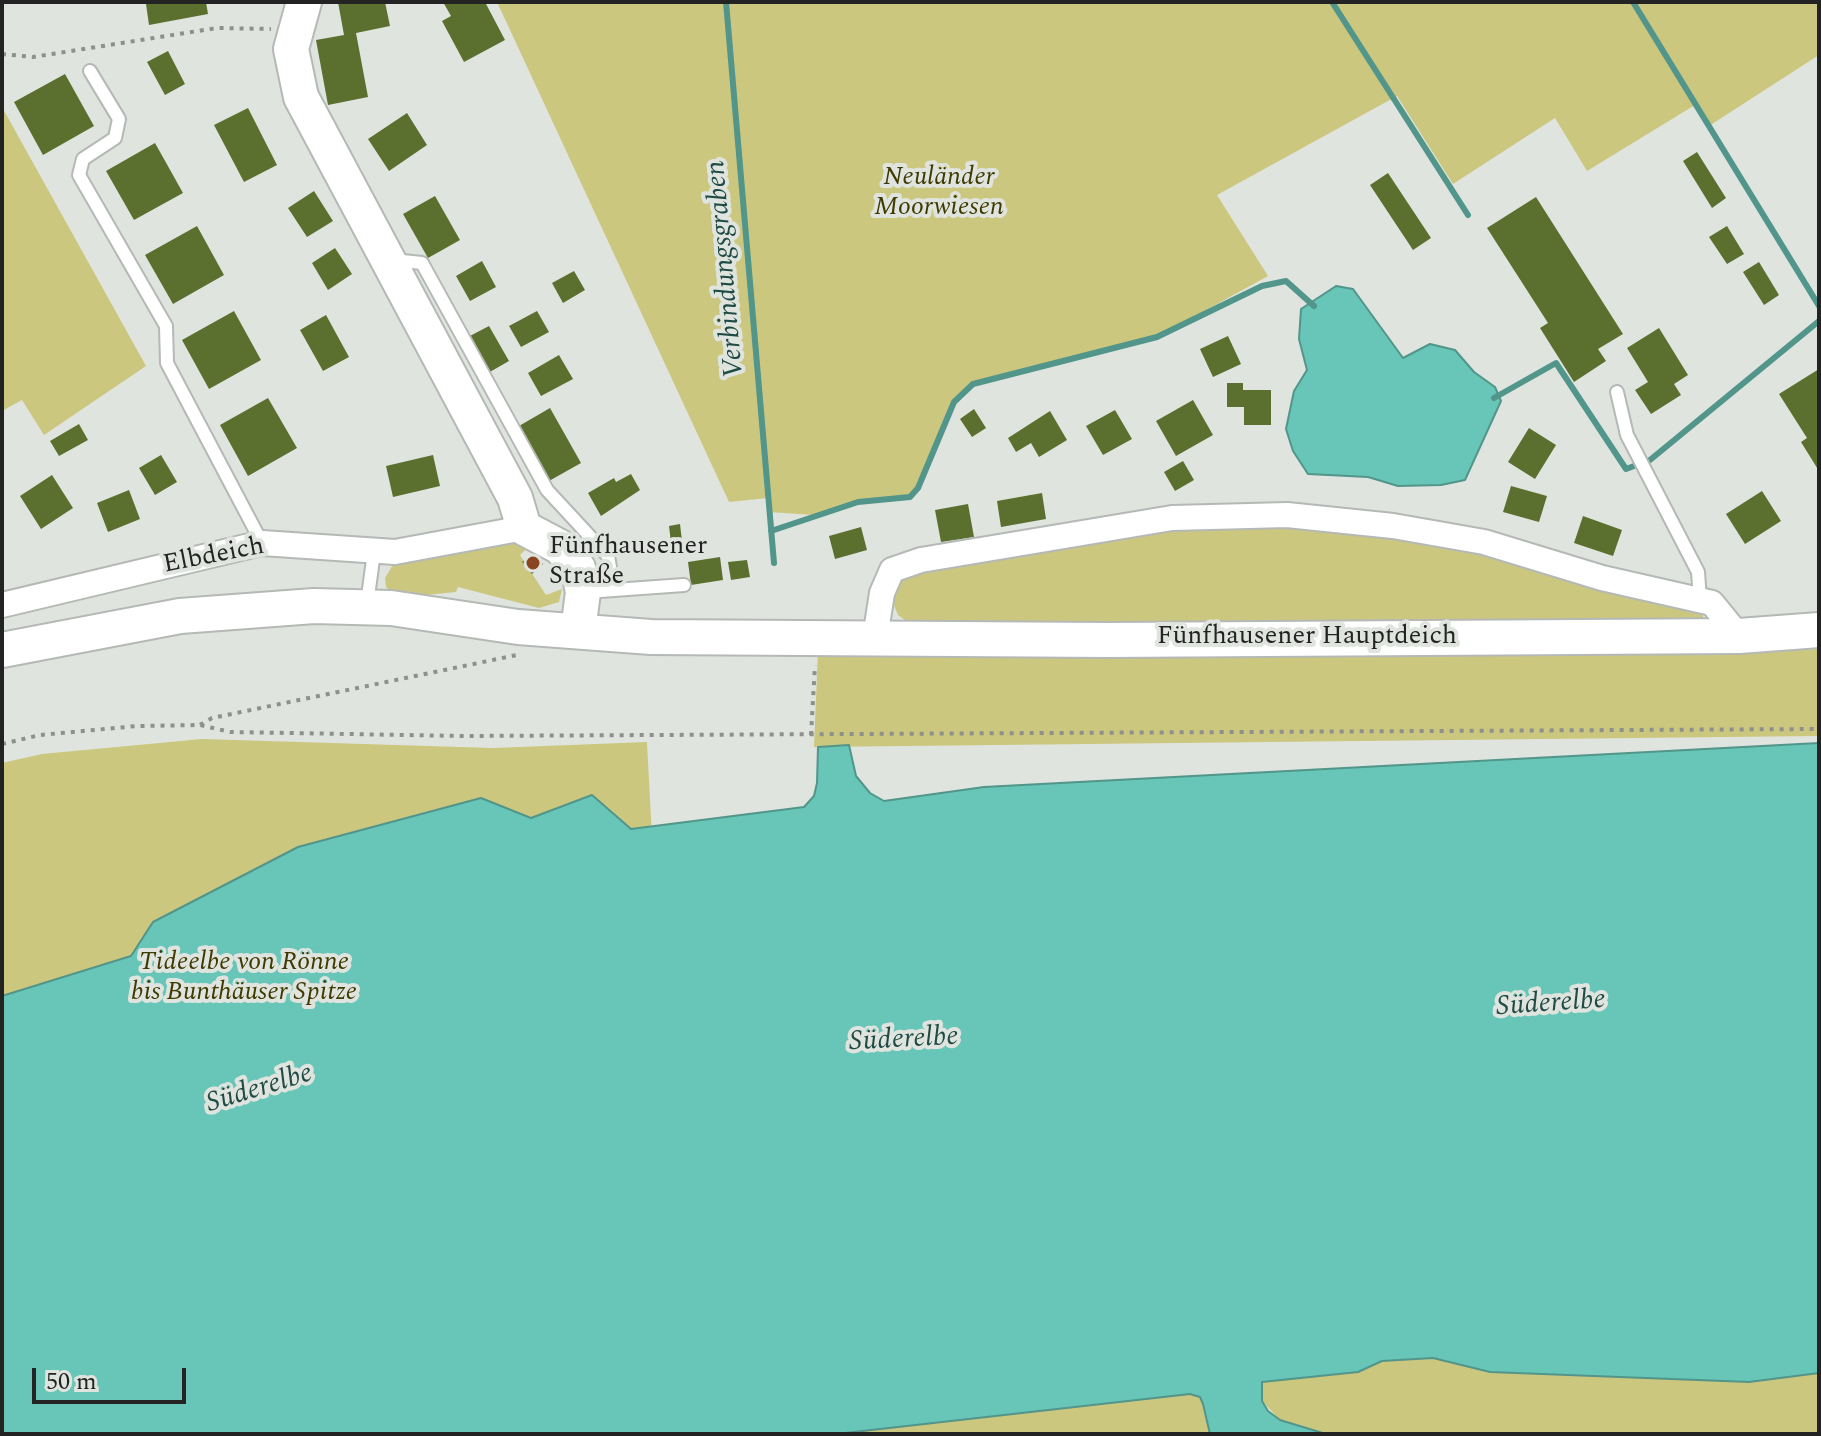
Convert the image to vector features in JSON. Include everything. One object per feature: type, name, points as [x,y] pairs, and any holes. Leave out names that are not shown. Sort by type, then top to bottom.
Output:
[{"type":"street","points":[[298,18],[292,64],[301,97],[515,498],[524,528],[547,538],[570,556],[578,568],[583,592],[562,629]]},
{"type":"street","points":[[875,638],[882,593],[892,570],[921,560],[1172,518],[1287,515],[1393,526],[1484,542],[1602,578],[1712,603],[1739,636]]},
{"type":"street","name":"Elbdeich","points":[[2,605],[262,543],[395,552],[524,528]]},
{"type":"street","name":"Elbdeich","points":[[2,650],[180,616],[276,608],[379,608],[467,603],[562,629],[626,636]]},
{"type":"street","name":"Fünfhausener Hauptdeich","points":[[626,636],[1739,636],[1819,630]]},
{"type":"lane","points":[[90,71],[119,119],[115,138],[83,159],[79,175],[166,326],[167,363],[262,543]]},
{"type":"lane","points":[[389,260],[422,263],[512,432],[547,490],[608,556],[610,567],[603,580],[583,592]]},
{"type":"lane","points":[[1617,392],[1627,435],[1698,572],[1700,600]]},
{"type":"lane","points":[[374,552],[379,608]]},
{"type":"lane","points":[[583,592],[684,585]]},
{"type":"path","points":[[2,54],[33,57],[217,28],[262,27],[298,18]]},
{"type":"path","points":[[200,725],[212,718],[520,654]]},
{"type":"path","points":[[811,735],[815,661]]},
{"type":"path","points":[[2,744],[40,735],[137,726],[200,725],[230,732],[811,735],[1819,729]]},
{"type":"green space","name":"Neuländer Moorwiesen","points":[[497,2],[1819,2],[1819,55],[1709,126],[1695,105],[1587,171],[1555,118],[1453,184],[1397,96],[1217,195],[1268,276],[1157,337],[973,384],[948,414],[918,488],[910,497],[858,502],[814,515],[769,512],[768,498],[729,502]]},
{"type":"green space","points":[[2,107],[146,366],[44,435],[22,400],[2,411]]},
{"type":"green space","points":[[1276,524],[1419,536],[1701,612],[1705,621],[1693,628],[909,623],[898,615],[890,596],[906,577],[1121,533]]},
{"type":"green space","points":[[504,540],[527,548],[520,555],[546,595],[562,589],[559,602],[539,608],[458,587],[456,592],[396,598],[386,587],[385,578],[394,563]]},
{"type":"green space","points":[[1819,649],[1819,736],[814,747],[818,650],[1713,655]]},
{"type":"green space","name":"Tideelbe von Rönne bis Bunthäuser Spitze","points":[[202,739],[493,748],[647,742],[668,1141],[2,1298],[2,763],[42,754]]},
{"type":"green space","points":[[1433,1358],[1490,1372],[1749,1382],[1819,1373],[1819,1434],[1326,1434],[1280,1420],[1262,1401],[1262,1382],[1358,1372],[1382,1361]]},
{"type":"green space","points":[[1190,1394],[1200,1397],[1210,1434],[836,1434]]},
{"type":"water","points":[[1336,286],[1353,289],[1403,358],[1430,344],[1455,350],[1474,372],[1495,387],[1501,401],[1465,480],[1441,485],[1398,486],[1368,477],[1308,474],[1293,451],[1286,429],[1294,391],[1307,370],[1299,339],[1301,309]]},
{"type":"water","name":"Süderelbe","points":[[1819,743],[1819,1373],[1749,1382],[1490,1372],[1433,1358],[1382,1361],[1358,1372],[1262,1382],[1262,1401],[1268,1411],[1280,1420],[1326,1434],[1210,1434],[1200,1397],[1190,1394],[836,1434],[2,1434],[2,996],[131,956],[153,922],[298,847],[481,798],[531,818],[592,795],[631,829],[804,807],[814,796],[818,747],[849,745],[856,776],[870,793],[884,801],[984,787]]},
{"type":"building","points":[[206,2],[208,14],[149,25],[146,4]]},
{"type":"building","points":[[338,2],[385,2],[390,26],[356,33],[368,97],[328,105],[316,40],[344,35]]},
{"type":"building","points":[[443,2],[485,2],[505,40],[464,62],[442,21],[451,16]]},
{"type":"building","points":[[168,51],[185,84],[165,95],[147,62]]},
{"type":"building","points":[[65,74],[94,126],[43,155],[14,102]]},
{"type":"building","points":[[248,108],[277,165],[244,182],[214,125]]},
{"type":"building","points":[[407,113],[427,145],[389,171],[368,139]]},
{"type":"building","points":[[155,143],[183,193],[134,220],[106,171]]},
{"type":"building","points":[[1697,152],[1726,198],[1712,208],[1683,161]]},
{"type":"building","points":[[1388,173],[1431,238],[1413,250],[1370,185]]},
{"type":"building","points":[[314,191],[333,221],[307,237],[288,208]]},
{"type":"building","points":[[435,196],[460,240],[428,258],[403,214]]},
{"type":"building","points":[[1536,197],[1623,334],[1598,349],[1606,361],[1574,382],[1540,328],[1548,323],[1487,228]]},
{"type":"building","points":[[197,226],[224,275],[173,304],[145,255]]},
{"type":"building","points":[[1727,226],[1744,254],[1727,264],[1709,237]]},
{"type":"building","points":[[335,248],[352,274],[328,290],[312,263]]},
{"type":"building","points":[[482,261],[496,287],[470,301],[456,276]]},
{"type":"building","points":[[1759,262],[1779,295],[1764,305],[1743,272]]},
{"type":"building","points":[[574,271],[585,290],[563,303],[552,283]]},
{"type":"building","points":[[234,311],[261,360],[209,389],[182,340]]},
{"type":"building","points":[[537,311],[549,332],[521,347],[509,326]]},
{"type":"building","points":[[326,315],[349,357],[323,371],[300,330]]},
{"type":"building","points":[[489,326],[509,361],[488,373],[468,337]]},
{"type":"building","points":[[1659,328],[1688,375],[1674,384],[1681,395],[1651,414],[1635,390],[1648,382],[1627,348]]},
{"type":"building","points":[[1228,336],[1241,364],[1213,377],[1200,349]]},
{"type":"building","points":[[559,355],[573,379],[541,396],[528,373]]},
{"type":"building","points":[[1819,369],[1819,471],[1801,442],[1807,438],[1779,394]]},
{"type":"building","points":[[1227,383],[1243,383],[1243,390],[1271,390],[1271,425],[1244,425],[1244,407],[1227,407]]},
{"type":"building","points":[[268,398],[297,448],[248,476],[220,425]]},
{"type":"building","points":[[1193,400],[1213,435],[1176,456],[1156,421]]},
{"type":"building","points":[[550,408],[581,463],[549,481],[519,426]]},
{"type":"building","points":[[974,409],[986,428],[972,437],[960,419]]},
{"type":"building","points":[[1115,410],[1132,439],[1103,455],[1086,426]]},
{"type":"building","points":[[1050,411],[1067,440],[1039,457],[1031,443],[1016,452],[1008,438]]},
{"type":"building","points":[[79,424],[88,440],[59,456],[50,441]]},
{"type":"building","points":[[1529,428],[1556,445],[1535,479],[1508,462]]},
{"type":"building","points":[[161,455],[177,482],[155,495],[139,468]]},
{"type":"building","points":[[433,455],[440,486],[393,497],[386,466]]},
{"type":"building","points":[[1183,461],[1194,480],[1175,491],[1164,472]]},
{"type":"building","points":[[631,474],[640,490],[601,516],[588,493],[614,478],[616,482]]},
{"type":"building","points":[[52,475],[73,508],[41,529],[20,496]]},
{"type":"building","points":[[1511,486],[1547,496],[1539,522],[1503,512]]},
{"type":"building","points":[[129,490],[140,519],[108,532],[97,503]]},
{"type":"building","points":[[1762,491],[1781,521],[1745,544],[1726,514]]},
{"type":"building","points":[[1042,493],[1046,519],[1001,527],[997,501]]},
{"type":"building","points":[[968,504],[974,537],[941,542],[935,510]]},
{"type":"building","points":[[1583,516],[1622,530],[1613,556],[1574,543]]},
{"type":"building","points":[[680,524],[682,541],[671,543],[669,526]]},
{"type":"building","points":[[861,527],[867,550],[835,559],[829,536]]},
{"type":"building","name":"Fünfhausener Straße","points":[[534,553],[543,564],[532,574],[522,562]]},
{"type":"building","points":[[720,557],[723,580],[691,585],[688,562]]},
{"type":"building","points":[[747,560],[750,577],[731,580],[728,562]]},
{"type":"waterway","name":"Verbindungsgraben","points":[[726,2],[774,563]]},
{"type":"waterway","points":[[1332,2],[1468,215]]},
{"type":"waterway","points":[[1633,2],[1819,306]]},
{"type":"waterway","points":[[771,531],[858,502],[910,497],[918,488],[954,402],[973,384],[1157,337],[1262,286],[1286,281],[1314,306]]},
{"type":"waterway","points":[[1494,398],[1556,363],[1626,469],[1650,460],[1819,321]]},
{"type":"place","name":"Fünfhausener Straße","points":[[533,563]]}]
